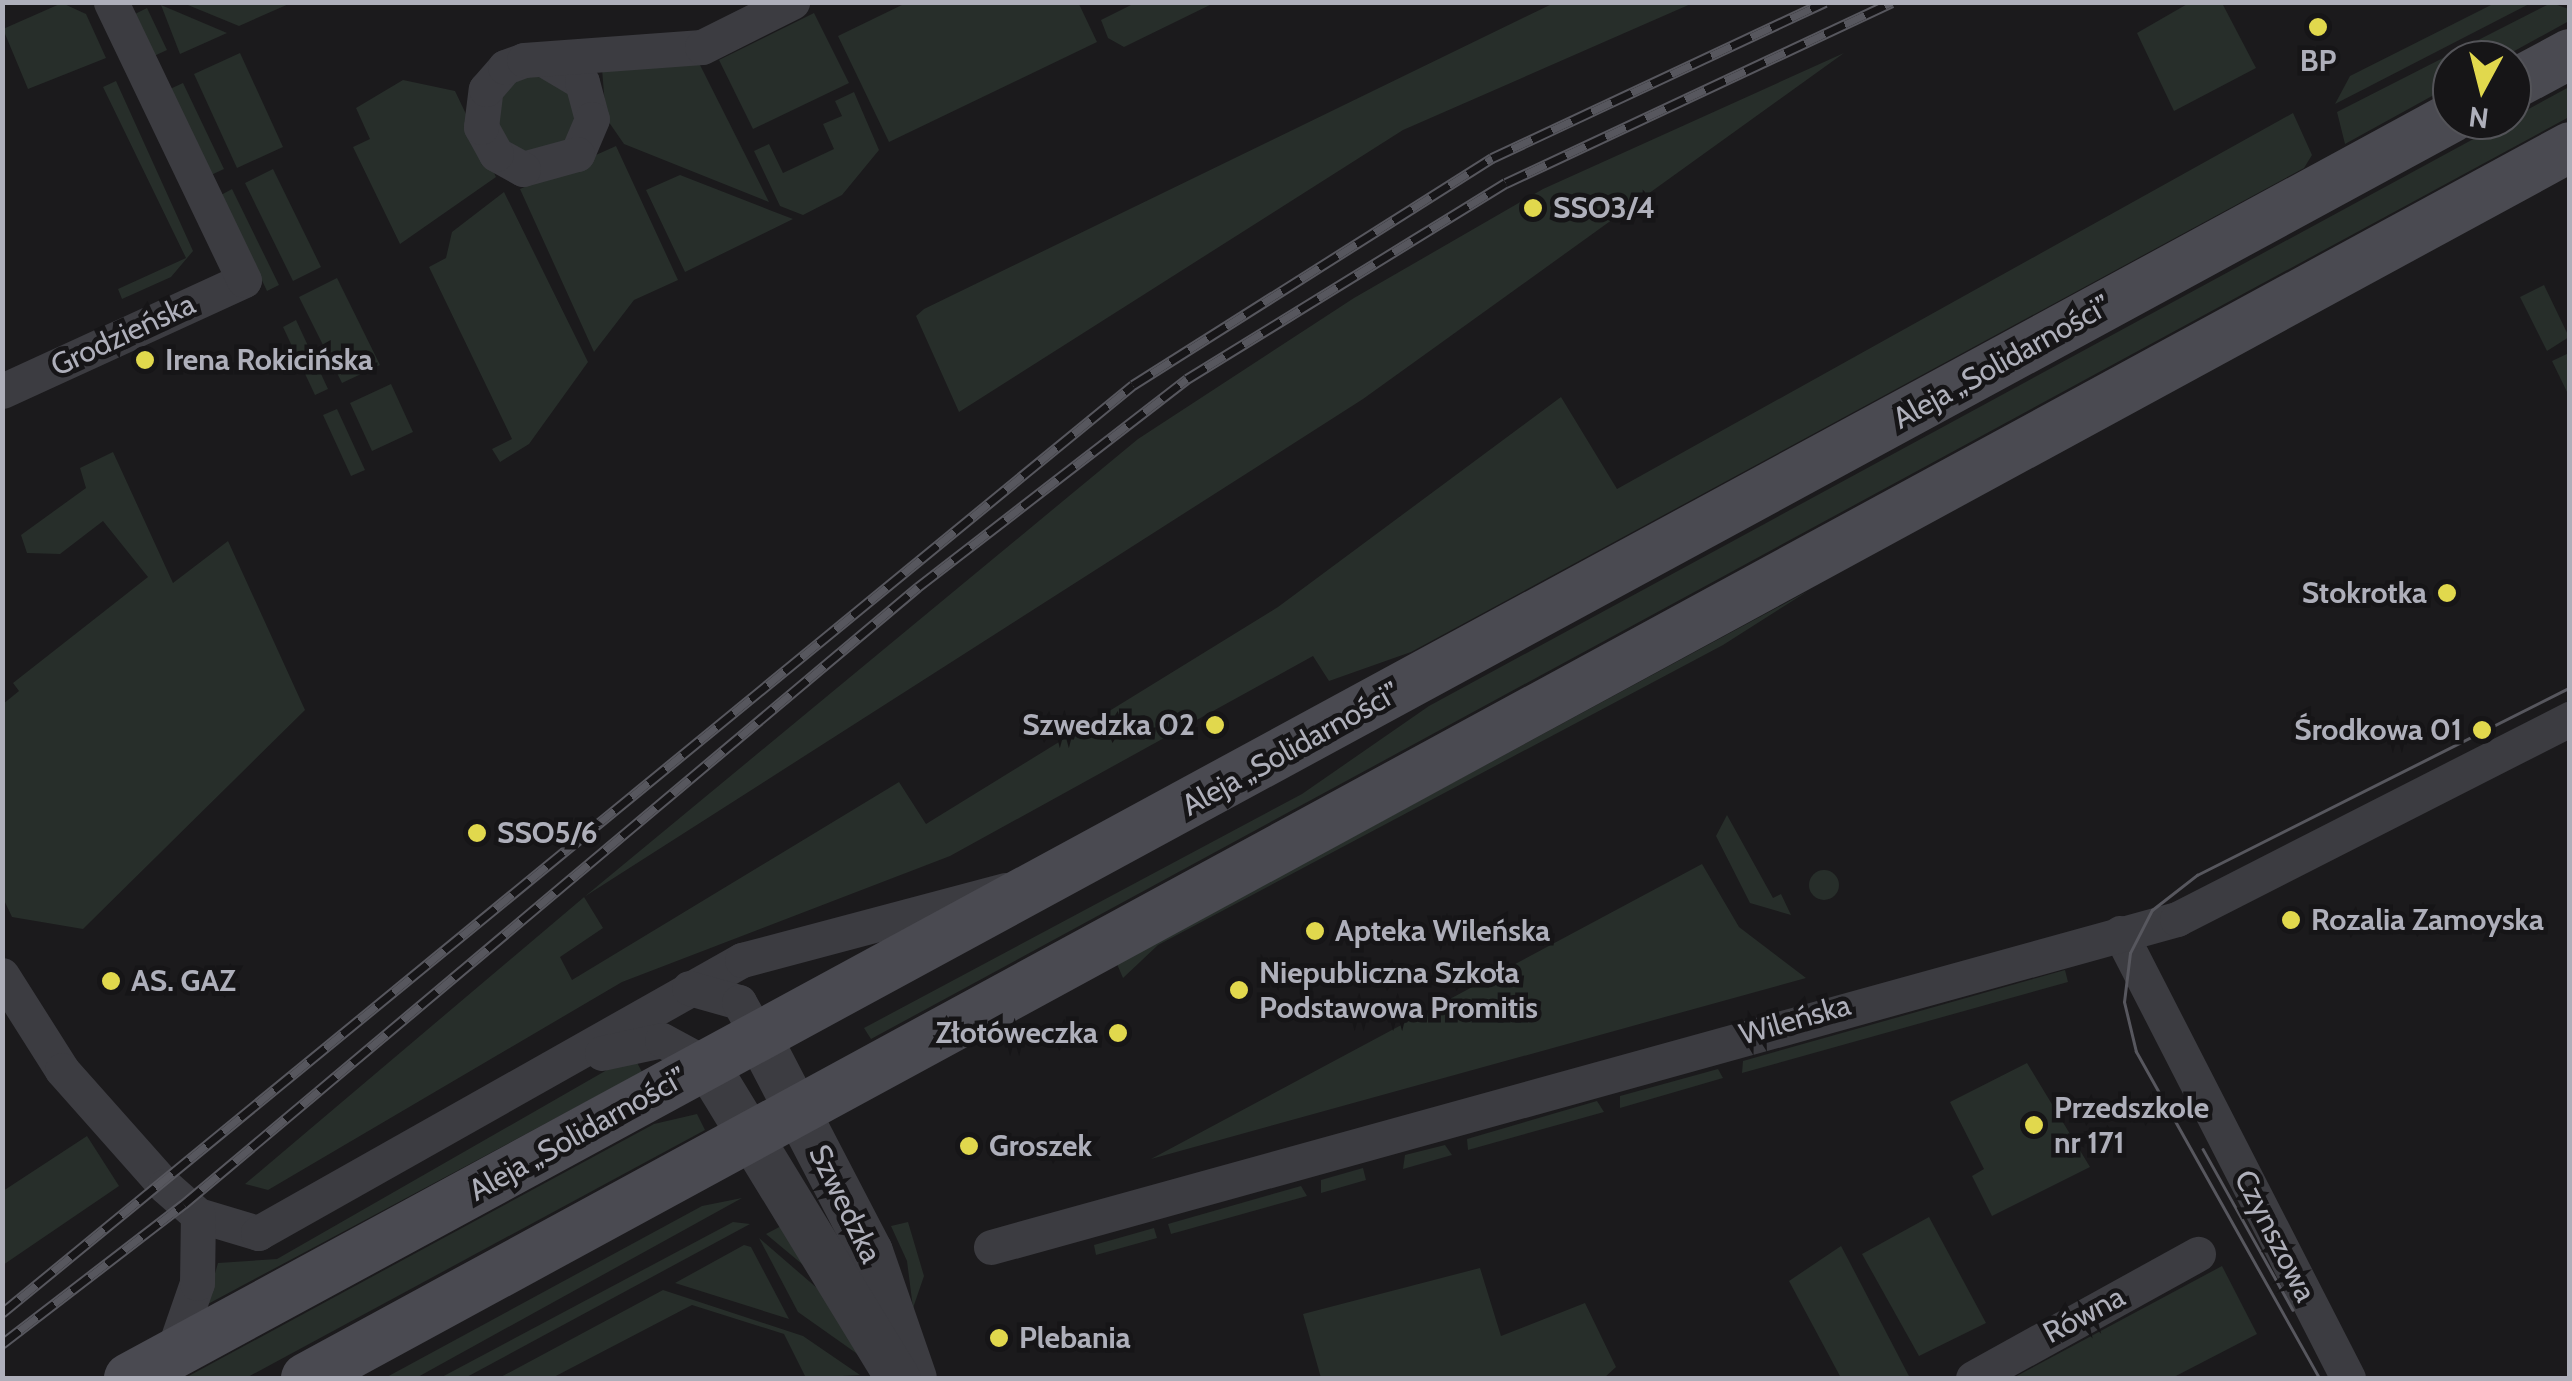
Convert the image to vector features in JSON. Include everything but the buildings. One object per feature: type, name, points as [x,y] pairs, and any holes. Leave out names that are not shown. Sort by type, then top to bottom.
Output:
[{"type":"main road","points":[[2532,74],[2570,54]]},
{"type":"main road","name":"Aleja „Solidarności”","points":[[129,1378],[2432,129]]},
{"type":"main road","points":[[306,1378],[796,1108],[2570,147]]},
{"type":"street","name":"Grodzieńska","points":[[2,391],[244,280],[111,2]]},
{"type":"street","points":[[543,58],[702,46],[792,2]]},
{"type":"street","name":"Wileńska","points":[[991,1247],[2177,919],[2570,719]]},
{"type":"street","points":[[2,975],[62,1070],[198,1215],[245,1233],[274,1228],[689,988],[802,939],[1046,881]]},
{"type":"street","name":"Czynszowa","points":[[2120,933],[2348,1378]]},
{"type":"street","points":[[689,988],[739,1002],[758,1036]]},
{"type":"street","name":"Szwedzka","points":[[758,1036],[870,1251],[914,1378]]},
{"type":"street","points":[[512,1087],[647,1039],[676,1044],[706,1064]]},
{"type":"street","name":"Szwedzka","points":[[706,1064],[752,1133],[898,1378]]},
{"type":"street","points":[[172,1355],[197,1284],[198,1215]]},
{"type":"street","name":"Równa","points":[[1974,1378],[2198,1254]]},
{"type":"shaded area","points":[[183,2],[291,3],[239,26]]},
{"type":"shaded area","points":[[1078,2],[1097,42],[889,142],[838,36],[906,3]]},
{"type":"shaded area","points":[[62,3],[86,14],[106,58],[28,89],[3,29]]},
{"type":"shaded area","points":[[1135,3],[1214,3],[1124,47],[1108,38],[1101,20]]},
{"type":"shaded area","points":[[1554,3],[1693,3],[1403,130],[959,412],[916,316],[924,309]]},
{"type":"shaded area","points":[[2189,3],[2222,3],[2256,68],[2174,111],[2137,33]]},
{"type":"shaded area","points":[[2495,3],[2531,3],[2459,40],[2432,40],[2432,54],[2335,104],[2350,76]]},
{"type":"shaded area","points":[[2551,3],[2569,9],[2569,21],[2532,41],[2478,40]]},
{"type":"shaded area","points":[[161,5],[227,33],[180,54]]},
{"type":"shaded area","points":[[147,8],[167,50],[154,56],[135,14]]},
{"type":"shaded area","points":[[814,13],[849,83],[753,129],[719,60]]},
{"type":"shaded area","points":[[240,53],[283,147],[237,168],[194,74]]},
{"type":"shaded area","points":[[1844,53],[1363,399],[585,896],[1138,439],[1354,298],[1543,189]]},
{"type":"shaded area","points":[[699,63],[769,202],[624,144],[606,118],[602,69]]},
{"type":"shaded area","points":[[2432,64],[2432,96],[2345,144],[2337,112]]},
{"type":"shaded area","points":[[537,74],[566,86],[578,115],[566,144],[537,156],[508,144],[496,115],[508,86]]},
{"type":"shaded area","points":[[403,80],[455,91],[496,177],[400,244],[353,147],[370,139],[356,108]]},
{"type":"shaded area","points":[[116,81],[193,251],[171,277],[122,299],[118,289],[186,258],[103,87]]},
{"type":"shaded area","points":[[183,83],[224,169],[211,175],[170,89]]},
{"type":"shaded area","points":[[2569,87],[2569,117],[2532,137],[2532,107]]},
{"type":"shaded area","points":[[854,92],[879,150],[842,195],[803,215],[780,206],[754,151],[769,144],[783,173],[834,149],[823,124],[842,116],[835,101]]},
{"type":"shaded area","points":[[2293,113],[2312,155],[2304,168],[1411,652],[1329,681],[1313,656],[950,856],[622,982],[268,1190],[245,1184],[584,897],[603,928],[560,957],[572,980],[899,782],[926,824],[1278,607],[1561,397],[1617,489]]},
{"type":"shaded area","points":[[2471,140],[2527,140],[871,1039],[864,1028],[1302,794],[1429,706]]},
{"type":"shaded area","points":[[616,146],[678,280],[634,300],[594,352],[520,189]]},
{"type":"shaded area","points":[[273,169],[321,267],[293,281],[245,183]]},
{"type":"shaded area","points":[[680,175],[793,219],[685,272],[646,190]]},
{"type":"shaded area","points":[[232,189],[279,285],[267,291],[221,195]]},
{"type":"shaded area","points":[[504,192],[588,362],[529,444],[500,462],[492,449],[512,439],[429,267],[446,258],[452,232]]},
{"type":"shaded area","points":[[337,278],[380,365],[342,383],[299,297]]},
{"type":"shaded area","points":[[2544,285],[2569,337],[2547,351],[2520,297]]},
{"type":"shaded area","points":[[296,320],[328,389],[315,395],[283,327]]},
{"type":"shaded area","points":[[2569,353],[2569,396],[2552,361]]},
{"type":"shaded area","points":[[391,384],[413,432],[372,451],[350,403]]},
{"type":"shaded area","points":[[337,409],[365,470],[351,476],[323,415]]},
{"type":"shaded area","points":[[113,452],[173,583],[228,541],[305,710],[83,929],[12,917],[3,898],[3,704],[19,691],[13,683],[148,577],[103,521],[60,554],[27,553],[21,535],[86,488],[80,468]]},
{"type":"shaded area","points":[[1808,591],[1723,645],[1158,945],[1123,978],[1117,964]]},
{"type":"shaded area","points":[[1727,815],[1773,898],[1781,894],[1791,915],[1750,903],[1716,836]]},
{"type":"shaded area","points":[[1702,864],[1739,927],[1806,978],[1151,1159]]},
{"type":"shaded area","points":[[1824,870],[1835,874],[1839,885],[1835,896],[1824,900],[1813,896],[1809,885],[1813,874]]},
{"type":"shaded area","points":[[2065,970],[2068,982],[1742,1073],[1743,1061]]},
{"type":"shaded area","points":[[633,1055],[642,1072],[206,1305],[218,1263],[277,1259]]},
{"type":"shaded area","points":[[2027,1063],[2090,1167],[1992,1216],[1972,1176],[1984,1169],[1950,1102]]},
{"type":"shaded area","points":[[1718,1069],[1723,1078],[1620,1108],[1620,1096]]},
{"type":"shaded area","points":[[1597,1101],[1604,1112],[1468,1150],[1467,1139]]},
{"type":"shaded area","points":[[697,1114],[705,1130],[246,1378],[185,1378],[654,1124]]},
{"type":"shaded area","points":[[87,1136],[119,1186],[3,1265],[3,1191]]},
{"type":"shaded area","points":[[1445,1145],[1452,1155],[1403,1169],[1405,1155]]},
{"type":"shaded area","points":[[1363,1168],[1366,1180],[1321,1193],[1321,1180]]},
{"type":"shaded area","points":[[1301,1186],[1307,1196],[1171,1234],[1168,1224]]},
{"type":"shaded area","points":[[742,1198],[416,1378],[385,1378],[702,1206]]},
{"type":"shaded area","points":[[1929,1217],[1986,1323],[1919,1356],[1862,1254]]},
{"type":"shaded area","points":[[733,1222],[750,1224],[465,1378],[440,1378]]},
{"type":"shaded area","points":[[908,1222],[924,1276],[913,1308],[907,1261],[891,1226]]},
{"type":"shaded area","points":[[785,1224],[820,1279],[766,1234]]},
{"type":"shaded area","points":[[1154,1228],[1157,1238],[1096,1255],[1094,1245]]},
{"type":"shaded area","points":[[759,1238],[817,1288],[873,1365],[798,1312]]},
{"type":"shaded area","points":[[744,1245],[751,1247],[789,1319],[675,1283]]},
{"type":"shaded area","points":[[1841,1246],[1910,1378],[1841,1378],[1789,1281]]},
{"type":"shaded area","points":[[2222,1266],[2257,1334],[2172,1378],[2013,1378]]},
{"type":"shaded area","points":[[1480,1268],[1501,1336],[1585,1303],[1616,1367],[1604,1378],[1321,1378],[1303,1314]]},
{"type":"shaded area","points":[[663,1290],[803,1336],[860,1375],[806,1378],[784,1334],[692,1305],[552,1378],[499,1378]]},
{"type":"tram line","points":[[2319,1378],[2136,1052],[2124,1002],[2130,953],[2152,910],[2197,875],[2570,687]]},
{"type":"tram line","points":[[2203,1149],[2293,1310]]},
{"type":"railway","points":[[2,1313],[1133,385],[1492,158],[1825,2]]},
{"type":"railway","points":[[2,1344],[184,1204],[918,587],[1187,379],[1506,183],[1892,2]]},
{"type":"place","name":"BP","points":[[2318,27]]},
{"type":"place","name":"SSO3/4","points":[[1533,208]]},
{"type":"place","name":"Irena Rokicińska","points":[[145,360]]},
{"type":"place","name":"Stokrotka","points":[[2447,593]]},
{"type":"place","name":"Szwedzka 02","points":[[1215,725]]},
{"type":"place","name":"Środkowa 01","points":[[2482,730]]},
{"type":"place","name":"SSO5/6","points":[[477,833]]},
{"type":"place","name":"Rozalia Zamoyska","points":[[2291,920]]},
{"type":"place","name":"Apteka Wileńska","points":[[1315,931]]},
{"type":"place","name":"AS. GAZ","points":[[111,981]]},
{"type":"place","name":"Niepubliczna Szkoła Podstawowa Promitis","points":[[1239,990]]},
{"type":"place","name":"Złotóweczka","points":[[1118,1033]]},
{"type":"place","name":"Przedszkole nr 171","points":[[2034,1125]]},
{"type":"place","name":"Groszek","points":[[969,1146]]},
{"type":"place","name":"Plebania","points":[[999,1338]]}]
